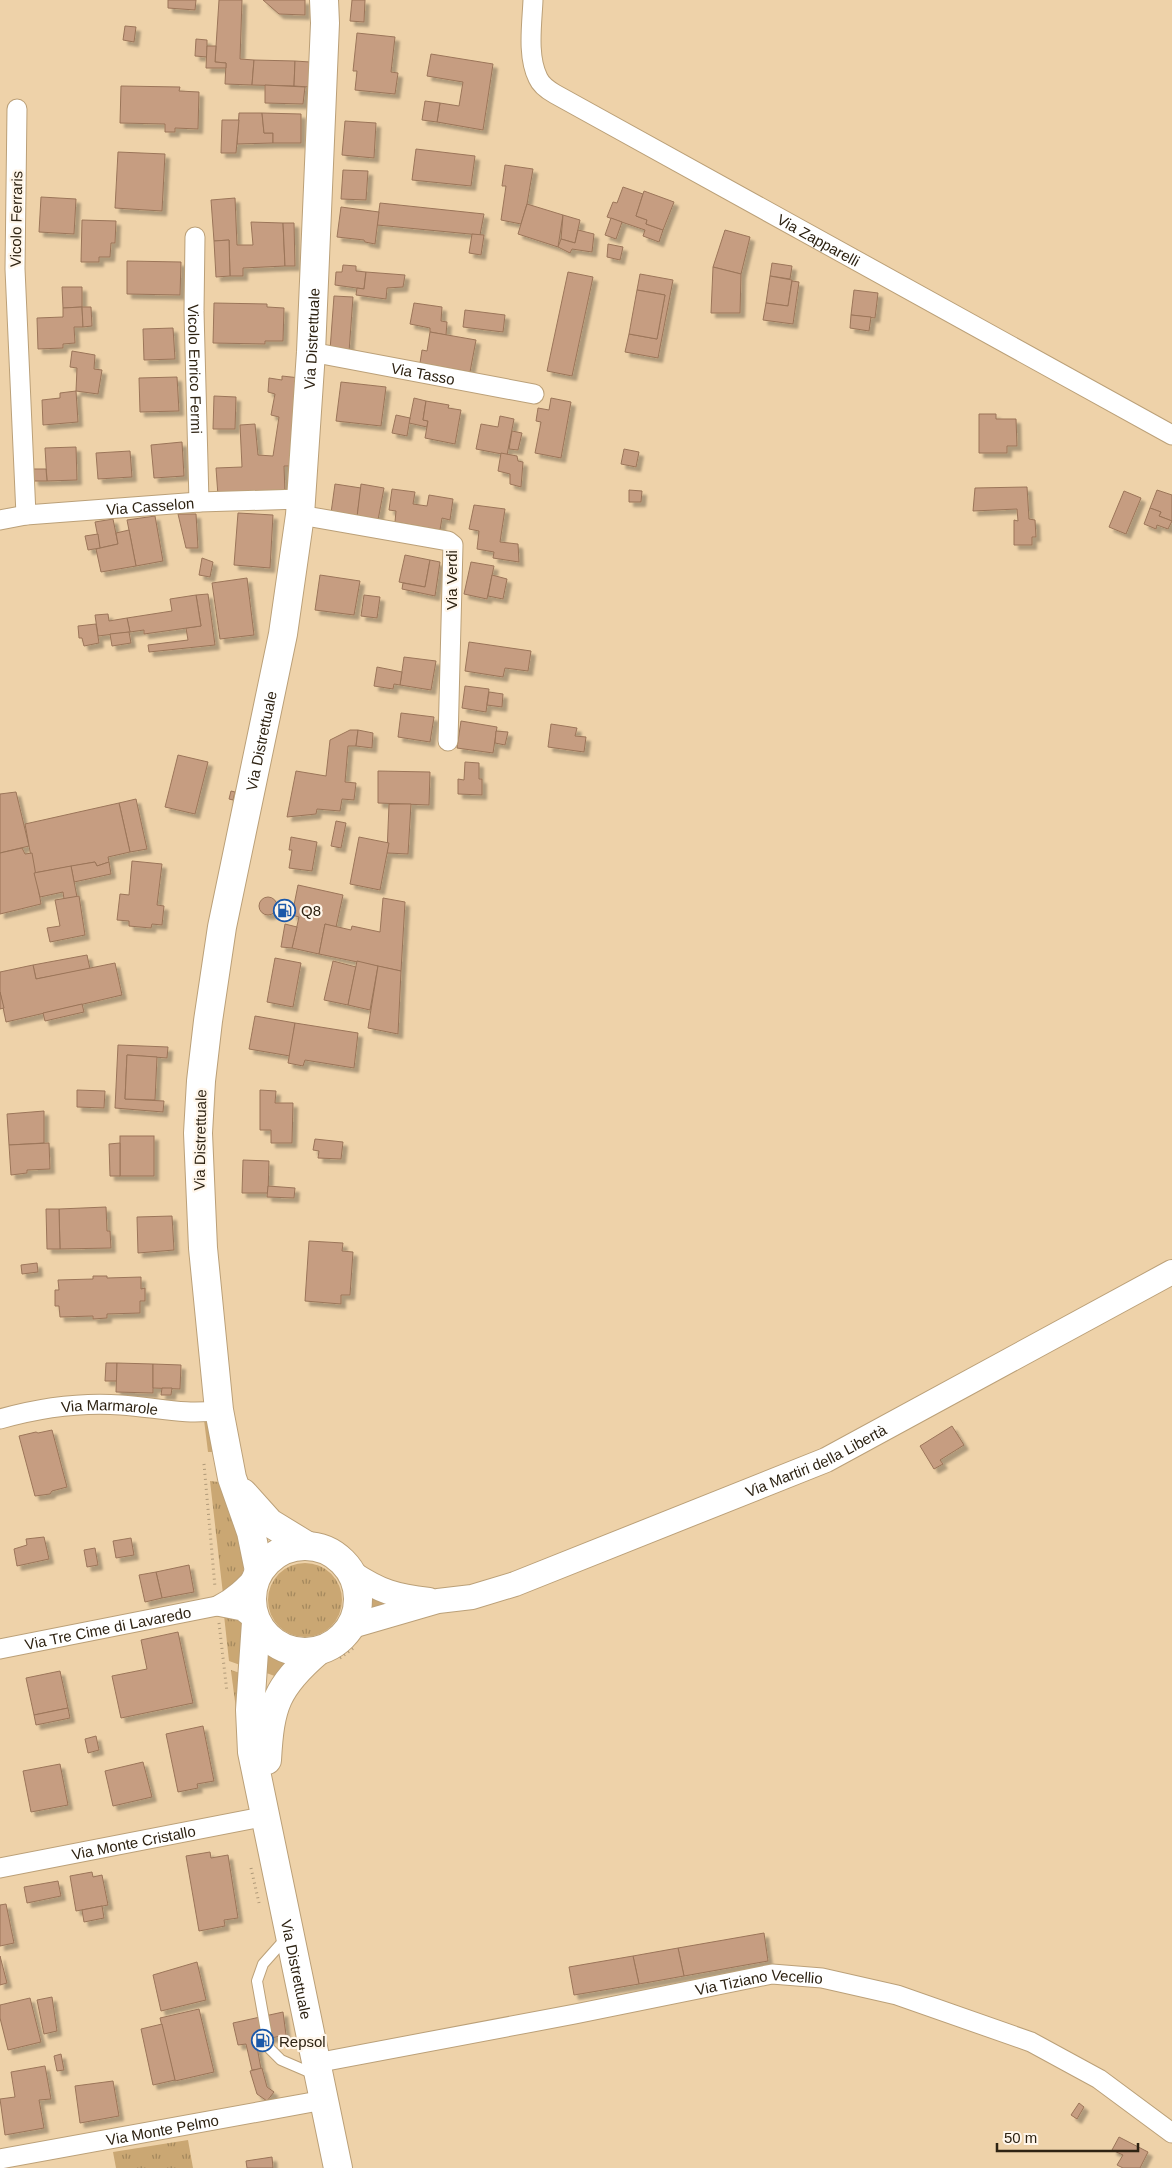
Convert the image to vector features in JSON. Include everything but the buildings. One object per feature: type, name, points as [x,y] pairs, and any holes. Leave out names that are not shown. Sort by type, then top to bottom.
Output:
[{"type":"main road","name":"Via Distrettuale","points":[[259,1571],[251,1532],[232,1478],[219,1410],[203,1248],[198,1133],[201,1081],[222,927],[283,634],[300,507],[311,352],[328,8]]},
{"type":"main road","name":"Via Distrettuale","points":[[232,1478],[254,1508],[270,1523],[306,1545]]},
{"type":"main road","name":"Via Distrettuale","points":[[265,1808],[269,1722],[274,1706],[289,1679],[318,1651],[337,1641],[352,1626],[358,1608],[358,1590],[352,1573],[344,1562],[320,1547],[292,1546],[278,1552],[267,1560],[259,1571],[252,1587],[251,1605],[256,1622],[267,1637],[282,1648],[300,1652],[318,1651]]},
{"type":"main road","name":"Via Distrettuale","points":[[256,1622],[250,1710],[252,1752],[291,1932],[338,2168]]},
{"type":"street","name":"Via Zapparelli","points":[[534,0],[532,27],[535,70],[542,84],[555,94],[1172,436]]},
{"type":"street","name":"Vicolo Ferraris","points":[[17,110],[15,269],[26,515]]},
{"type":"street","name":"Vicolo Enrico Fermi","points":[[194,238],[199,502]]},
{"type":"street","points":[[0,320],[17,328]]},
{"type":"street","name":"Via Tasso","points":[[311,352],[534,394]]},
{"type":"street","name":"Via Casselon","points":[[0,520],[26,515],[199,502],[300,507]]},
{"type":"street","name":"Via Verdi","points":[[300,507],[448,541],[453,545],[448,741]]},
{"type":"street","name":"Via Martiri della Libertà","points":[[438,1601],[472,1597],[514,1584],[826,1460],[1172,1272]]},
{"type":"street","name":"Via Marmarole","points":[[0,1419],[40,1409],[92,1405],[136,1406],[186,1414],[219,1410]]},
{"type":"street","name":"Via Tre Cime di Lavaredo","points":[[0,1649],[232,1599],[241,1592],[259,1571]]},
{"type":"street","points":[[352,1573],[385,1592],[399,1597],[438,1601]]},
{"type":"street","name":"Via Tre Cime di Lavaredo","points":[[216,1601],[242,1611],[256,1622]]},
{"type":"street","points":[[352,1626],[438,1601]]},
{"type":"street","name":"Via Monte Cristallo","points":[[0,1868],[265,1808]]},
{"type":"street","name":"Via Tiziano Vecellio","points":[[320,2080],[575,2014],[772,1974],[822,1978],[897,1995],[1031,2042],[1099,2079],[1172,2133]]},
{"type":"street","name":"Via Monte Pelmo","points":[[0,2159],[320,2080]]},
{"type":"lane","points":[[291,1932],[262,1964],[257,1981],[269,2048],[281,2060],[320,2080]]},
{"type":"path","points":[[204,1462],[216,1601]]},
{"type":"green space","points":[[204,1420],[208,1420],[213,1452],[208,1452]]},
{"type":"green space","points":[[210,1481],[219,1482],[238,1532],[244,1561],[243,1573],[238,1582],[223,1594]]},
{"type":"green space","points":[[305,1563],[319,1566],[331,1574],[339,1586],[342,1600],[339,1614],[331,1626],[319,1634],[305,1637],[291,1634],[279,1626],[271,1614],[268,1600],[271,1586],[279,1574],[291,1566]]},
{"type":"green space","points":[[368,1594],[393,1602],[368,1609]]},
{"type":"green space","points":[[224,1615],[236,1617],[245,1628],[243,1666],[229,1661]]},
{"type":"green space","points":[[266,1651],[279,1659],[292,1662],[280,1678],[261,1671]]},
{"type":"green space","points":[[231,1671],[243,1674],[240,1739]]},
{"type":"green space","points":[[188,2140],[193,2168],[116,2168],[113,2152]]},
{"type":"place","name":"Q8","points":[[285,910]]},
{"type":"place","name":"Repsol","points":[[263,2041]]}]
